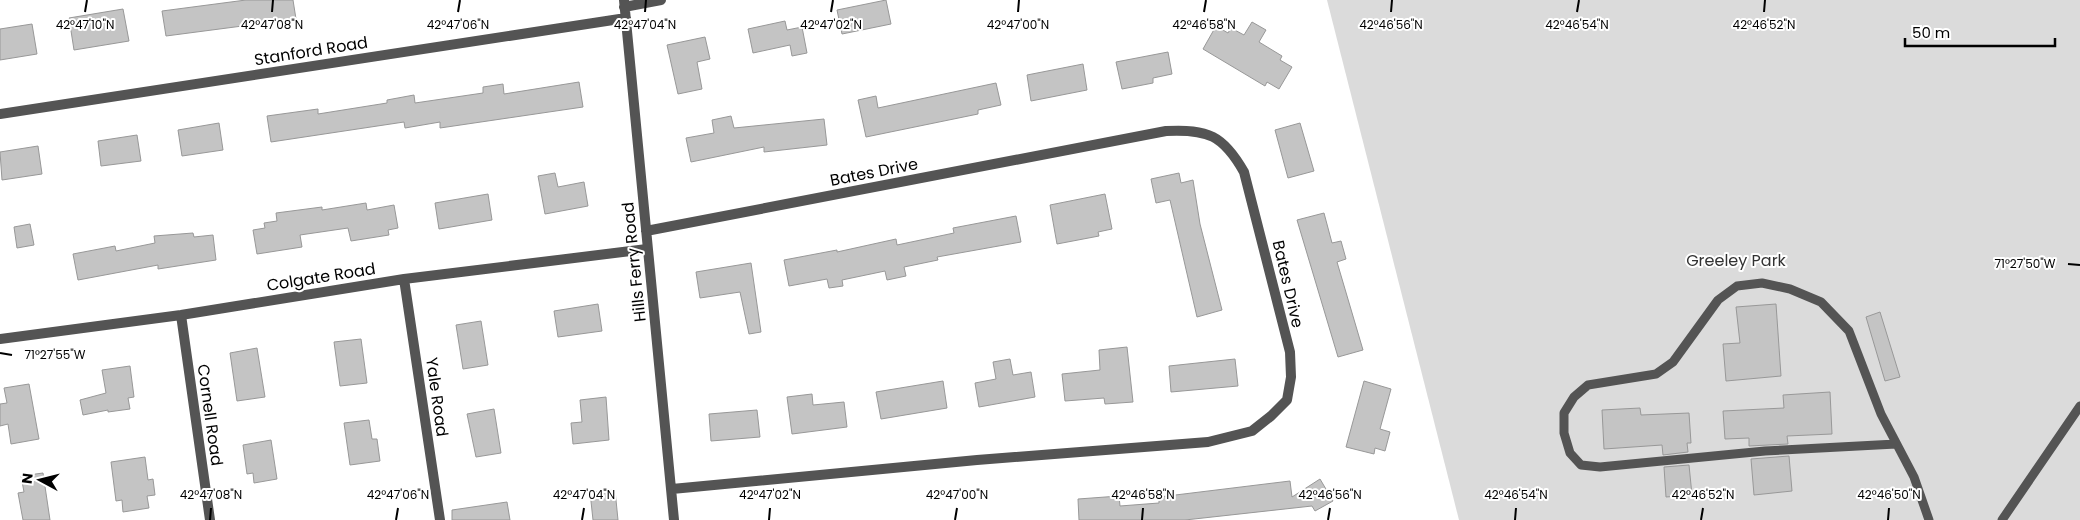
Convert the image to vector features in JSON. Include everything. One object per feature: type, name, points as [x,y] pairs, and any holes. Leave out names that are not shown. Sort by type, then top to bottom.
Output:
[{"type":"street","points":[[624,4],[661,0]]},
{"type":"street","name":"Hills Ferry Road","points":[[624,4],[674,520]]},
{"type":"street","name":"Stanford Road","points":[[0,114],[626,18]]},
{"type":"street","name":"Bates Drive","points":[[646,231],[1157,133],[1191,130],[1213,136],[1232,151],[1244,172],[1290,352],[1291,377],[1287,400],[1252,431],[1208,442],[967,461],[672,489]]},
{"type":"street","name":"Colgate Road","points":[[0,339],[180,315],[404,279],[648,249]]},
{"type":"street","name":"Yale Road","points":[[404,279],[440,520]]},
{"type":"street","name":"Cornell Road","points":[[180,315],[210,520]]},
{"type":"lane","points":[[1896,444],[1765,451],[1600,467],[1582,465],[1570,452],[1564,433],[1564,413],[1574,397],[1588,385],[1656,374],[1668,366],[1673,362],[1718,300],[1737,286],[1762,283],[1790,288],[1821,302],[1849,331],[1875,399],[1914,477],[1929,520]]},
{"type":"lane","points":[[2002,520],[2080,406]]},
{"type":"green space","name":"Greeley Park","points":[[1327,0],[2080,0],[2080,520],[1459,520]]},
{"type":"building","points":[[246,0],[293,0],[296,19],[166,36],[162,11]]},
{"type":"building","points":[[886,0],[891,24],[842,34],[837,10]]},
{"type":"building","points":[[123,9],[129,41],[74,50],[69,18]]},
{"type":"building","points":[[785,21],[787,30],[802,27],[807,53],[792,56],[790,45],[753,53],[748,29]]},
{"type":"building","points":[[1252,22],[1266,30],[1259,42],[1282,56],[1280,60],[1292,67],[1279,89],[1267,82],[1265,86],[1203,49],[1216,26],[1228,33],[1231,28],[1244,35]]},
{"type":"building","points":[[32,24],[37,54],[0,60],[0,29]]},
{"type":"building","points":[[705,37],[710,59],[697,62],[702,89],[678,94],[667,45]]},
{"type":"building","points":[[1168,52],[1172,74],[1153,78],[1153,83],[1122,89],[1116,62]]},
{"type":"building","points":[[1083,64],[1087,90],[1031,101],[1027,75]]},
{"type":"building","points":[[579,82],[583,107],[440,128],[440,122],[405,128],[404,122],[271,142],[267,116],[318,109],[318,114],[387,103],[387,100],[414,95],[415,103],[483,93],[483,87],[503,84],[504,94]]},
{"type":"building","points":[[996,83],[1001,105],[978,110],[978,114],[866,137],[858,100],[876,96],[878,108]]},
{"type":"building","points":[[731,116],[734,128],[824,119],[827,145],[764,152],[764,147],[691,162],[686,138],[714,133],[712,120]]},
{"type":"building","points":[[219,123],[223,150],[182,156],[178,130]]},
{"type":"building","points":[[1300,123],[1314,171],[1288,178],[1275,130]]},
{"type":"building","points":[[137,135],[141,161],[101,166],[98,141]]},
{"type":"building","points":[[38,146],[42,174],[2,180],[0,152]]},
{"type":"building","points":[[555,173],[558,187],[584,182],[588,206],[545,214],[538,176]]},
{"type":"building","points":[[1179,173],[1181,183],[1193,180],[1200,224],[1222,310],[1197,317],[1170,200],[1156,203],[1151,179]]},
{"type":"building","points":[[488,194],[492,220],[439,229],[435,203]]},
{"type":"building","points":[[1105,194],[1112,229],[1098,232],[1099,236],[1057,244],[1050,205]]},
{"type":"building","points":[[366,203],[367,210],[394,205],[398,228],[388,230],[389,235],[351,241],[348,228],[300,235],[302,247],[257,254],[253,230],[265,228],[264,223],[277,221],[276,213],[322,207],[322,210]]},
{"type":"building","points":[[1324,213],[1332,243],[1341,241],[1346,259],[1337,262],[1363,350],[1338,357],[1297,220]]},
{"type":"building","points":[[1016,216],[1021,242],[937,257],[938,260],[904,267],[906,276],[887,280],[885,271],[842,280],[843,286],[829,288],[827,279],[789,286],[784,260],[837,250],[837,252],[896,239],[897,245],[954,233],[953,228]]},
{"type":"building","points":[[30,224],[34,245],[17,248],[14,227]]},
{"type":"building","points":[[193,233],[194,237],[213,235],[216,260],[158,269],[158,265],[78,280],[73,254],[115,246],[116,251],[155,243],[154,236]]},
{"type":"building","points":[[751,263],[761,332],[749,334],[740,292],[700,298],[696,272]]},
{"type":"building","points":[[598,304],[602,331],[558,337],[554,311]]},
{"type":"building","points":[[1776,304],[1781,376],[1726,381],[1723,344],[1740,343],[1736,307]]},
{"type":"building","points":[[1880,312],[1900,377],[1885,381],[1866,317]]},
{"type":"building","points":[[481,321],[488,365],[463,369],[456,325]]},
{"type":"building","points":[[361,339],[367,383],[340,386],[334,342]]},
{"type":"building","points":[[1127,347],[1133,402],[1105,404],[1104,398],[1065,401],[1062,374],[1100,370],[1099,350]]},
{"type":"building","points":[[257,348],[265,397],[237,401],[230,353]]},
{"type":"building","points":[[1010,359],[1013,375],[1031,372],[1035,397],[979,407],[975,383],[996,379],[993,362]]},
{"type":"building","points":[[1235,359],[1238,386],[1171,392],[1169,366]]},
{"type":"building","points":[[130,366],[134,397],[128,398],[130,409],[108,412],[108,410],[83,415],[80,400],[106,393],[102,370]]},
{"type":"building","points":[[943,381],[947,408],[881,419],[876,392]]},
{"type":"building","points":[[1364,381],[1391,389],[1380,429],[1390,432],[1385,451],[1375,448],[1374,454],[1346,447]]},
{"type":"building","points":[[29,384],[39,439],[11,444],[8,424],[0,426],[0,404],[7,403],[4,388]]},
{"type":"building","points":[[1830,392],[1832,434],[1787,436],[1788,444],[1749,446],[1749,438],[1725,439],[1723,411],[1784,408],[1783,395]]},
{"type":"building","points":[[812,394],[813,405],[844,402],[847,427],[792,434],[787,397]]},
{"type":"building","points":[[606,397],[609,440],[573,444],[571,423],[582,422],[580,400]]},
{"type":"building","points":[[1640,408],[1641,415],[1689,413],[1691,443],[1687,443],[1688,452],[1663,455],[1662,445],[1604,449],[1602,410]]},
{"type":"building","points":[[494,409],[501,453],[476,457],[467,414]]},
{"type":"building","points":[[757,410],[760,437],[711,441],[709,414]]},
{"type":"building","points":[[369,420],[372,439],[377,439],[380,461],[350,465],[344,423]]},
{"type":"building","points":[[271,440],[277,479],[254,483],[253,473],[247,474],[243,445]]},
{"type":"building","points":[[1789,456],[1792,491],[1754,495],[1751,459]]},
{"type":"building","points":[[145,457],[148,480],[153,479],[155,495],[147,496],[149,508],[123,512],[122,500],[116,501],[111,462]]},
{"type":"building","points":[[1689,465],[1692,495],[1666,497],[1664,467]]},
{"type":"building","points":[[43,473],[50,520],[23,520],[18,493],[24,492],[21,476]]},
{"type":"building","points":[[1320,479],[1333,501],[1315,511],[1312,506],[1185,520],[1079,520],[1078,499],[1119,496],[1120,506],[1159,503],[1159,497],[1290,481],[1292,497]]},
{"type":"building","points":[[615,490],[618,520],[593,520],[590,492]]},
{"type":"building","points":[[507,502],[510,520],[452,520],[452,510]]}]
